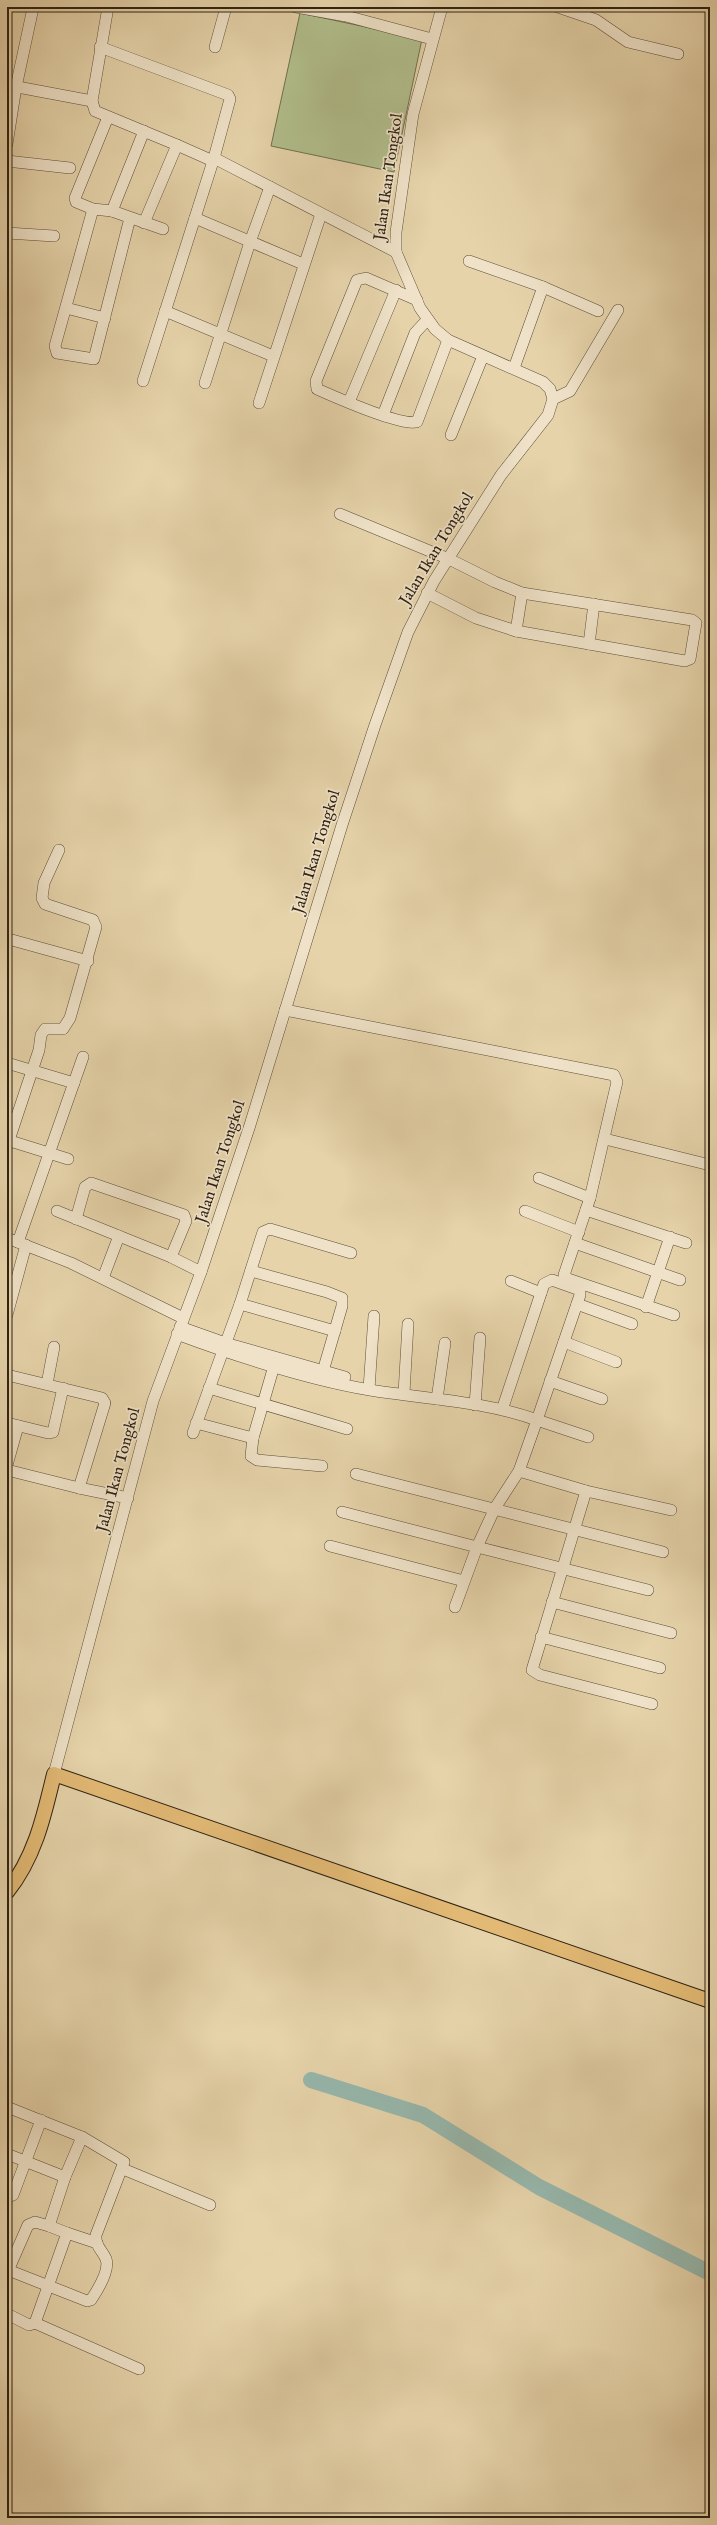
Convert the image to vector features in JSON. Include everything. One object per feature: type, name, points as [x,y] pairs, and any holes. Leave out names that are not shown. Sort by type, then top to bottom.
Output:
[{"type":"main road","points":[[7,1892],[19,1876],[40,1831],[54,1774],[336,1869],[508,1932],[710,2001]]},
{"type":"street","points":[[108,7],[100,47],[92,102],[96,111],[214,160],[396,252]]},
{"type":"street","points":[[215,46],[226,7]]},
{"type":"street","points":[[296,7],[346,16],[432,39]]},
{"type":"street","name":"Jalan Ikan Tongkol","points":[[54,1774],[154,1401],[180,1326],[201,1272],[375,724],[408,632],[427,593],[501,475],[548,414],[553,398],[550,389],[543,382],[448,340],[427,320],[396,252],[396,232],[413,114],[432,39],[442,7]]},
{"type":"street","points":[[558,7],[596,20],[628,42],[678,54]]},
{"type":"street","points":[[7,144],[12,86],[33,8]]},
{"type":"street","points":[[100,47],[228,95],[230,102],[214,160],[164,311],[143,381]]},
{"type":"street","points":[[12,86],[92,102]]},
{"type":"street","points":[[108,117],[75,198],[76,202],[93,209],[112,212],[144,224],[163,229]]},
{"type":"street","points":[[112,212],[144,131]]},
{"type":"street","points":[[144,224],[176,145]]},
{"type":"street","points":[[7,162],[70,168]]},
{"type":"street","points":[[206,382],[250,242],[270,187]]},
{"type":"street","points":[[93,209],[55,346],[57,353],[94,359],[130,218]]},
{"type":"street","points":[[259,404],[303,264],[321,214]]},
{"type":"street","points":[[195,218],[303,264]]},
{"type":"street","points":[[7,233],[54,236]]},
{"type":"street","points":[[469,261],[543,287],[598,311]]},
{"type":"street","points":[[417,300],[366,278],[357,280],[316,381],[317,389],[383,415],[412,423],[417,422],[448,340]]},
{"type":"street","points":[[514,368],[543,287]]},
{"type":"street","points":[[349,402],[396,290]]},
{"type":"street","points":[[66,308],[105,318]]},
{"type":"street","points":[[553,398],[570,391],[618,310]]},
{"type":"street","points":[[164,311],[221,333],[273,356]]},
{"type":"street","points":[[383,415],[415,333],[427,320]]},
{"type":"street","points":[[451,435],[483,356]]},
{"type":"street","points":[[340,514],[449,559],[495,582],[522,593],[692,620],[696,623],[696,629],[690,658],[685,661],[516,631],[476,618],[427,593]]},
{"type":"street","points":[[516,631],[522,593]]},
{"type":"street","points":[[589,644],[594,604]]},
{"type":"street","points":[[59,850],[44,883],[42,898],[45,904],[96,922],[96,928],[88,961],[67,1026],[63,1029],[45,1029],[41,1036],[32,1071],[8,1142],[68,1159]]},
{"type":"street","points":[[12,940],[88,961]]},
{"type":"street","points":[[285,1010],[614,1075],[617,1082],[605,1139],[590,1198],[575,1244],[565,1268],[565,1277],[646,1307],[674,1315]]},
{"type":"street","points":[[7,1315],[10,1292],[22,1244],[48,1153],[83,1057]]},
{"type":"street","points":[[7,1063],[74,1083]]},
{"type":"street","points":[[605,1139],[710,1164]]},
{"type":"street","points":[[539,1178],[590,1198]]},
{"type":"street","points":[[76,1219],[85,1187],[91,1183],[184,1215],[186,1220],[171,1257]]},
{"type":"street","points":[[586,1210],[686,1243]]},
{"type":"street","points":[[57,1211],[171,1257],[201,1272]]},
{"type":"street","points":[[525,1211],[579,1232]]},
{"type":"street","points":[[253,1438],[195,1428],[223,1347],[240,1304],[263,1232],[266,1229],[351,1253]]},
{"type":"street","points":[[103,1278],[119,1236]]},
{"type":"street","points":[[7,1238],[103,1278],[180,1326],[223,1347],[372,1388],[502,1410],[588,1437]]},
{"type":"street","points":[[646,1307],[670,1238]]},
{"type":"street","points":[[575,1244],[680,1280]]},
{"type":"street","points":[[251,1270],[340,1296],[342,1306],[322,1374]]},
{"type":"street","points":[[511,1281],[541,1293]]},
{"type":"street","points":[[455,1607],[477,1547],[495,1508],[519,1471],[577,1304],[580,1290],[561,1282],[548,1281],[541,1293],[502,1410]]},
{"type":"street","points":[[240,1304],[335,1331]]},
{"type":"street","points":[[577,1304],[632,1324]]},
{"type":"street","points":[[372,1388],[374,1316]]},
{"type":"street","points":[[404,1393],[408,1324]]},
{"type":"street","points":[[475,1405],[480,1338]]},
{"type":"street","points":[[564,1342],[616,1362]]},
{"type":"street","points":[[438,1399],[445,1343]]},
{"type":"street","points":[[47,1384],[54,1348]]},
{"type":"street","points":[[276,1361],[253,1438],[250,1454],[253,1459],[322,1466]]},
{"type":"street","points":[[7,1375],[102,1398],[105,1403],[79,1488]]},
{"type":"street","points":[[550,1381],[602,1399]]},
{"type":"street","points":[[7,1465],[12,1424],[48,1433],[53,1432],[63,1388]]},
{"type":"street","points":[[209,1388],[347,1429]]},
{"type":"street","points":[[7,1470],[79,1488],[128,1498]]},
{"type":"street","points":[[519,1471],[586,1491],[671,1510]]},
{"type":"street","points":[[356,1474],[495,1508],[574,1530],[663,1552]]},
{"type":"street","points":[[586,1491],[532,1670],[535,1674],[652,1704]]},
{"type":"street","points":[[342,1512],[648,1590]]},
{"type":"street","points":[[330,1546],[464,1581]]},
{"type":"street","points":[[552,1602],[671,1633]]},
{"type":"street","points":[[541,1637],[660,1668]]},
{"type":"street","points":[[7,2107],[82,2137],[120,2158],[124,2162],[123,2168],[96,2235],[97,2243],[106,2260],[107,2268],[91,2300],[8,2272],[28,2225],[35,2222],[97,2243]]},
{"type":"street","points":[[7,2197],[13,2195],[41,2120]]},
{"type":"street","points":[[48,2226],[65,2177],[82,2137]]},
{"type":"street","points":[[7,2154],[65,2177]]},
{"type":"street","points":[[123,2168],[210,2204]]},
{"type":"street","points":[[35,2323],[67,2233]]},
{"type":"street","points":[[7,2314],[29,2325],[35,2323],[139,2369]]},
{"type":"green space","points":[[300,13],[422,39],[394,172],[271,146]]},
{"type":"waterway","points":[[311,2080],[423,2115],[539,2187],[710,2273]]}]
